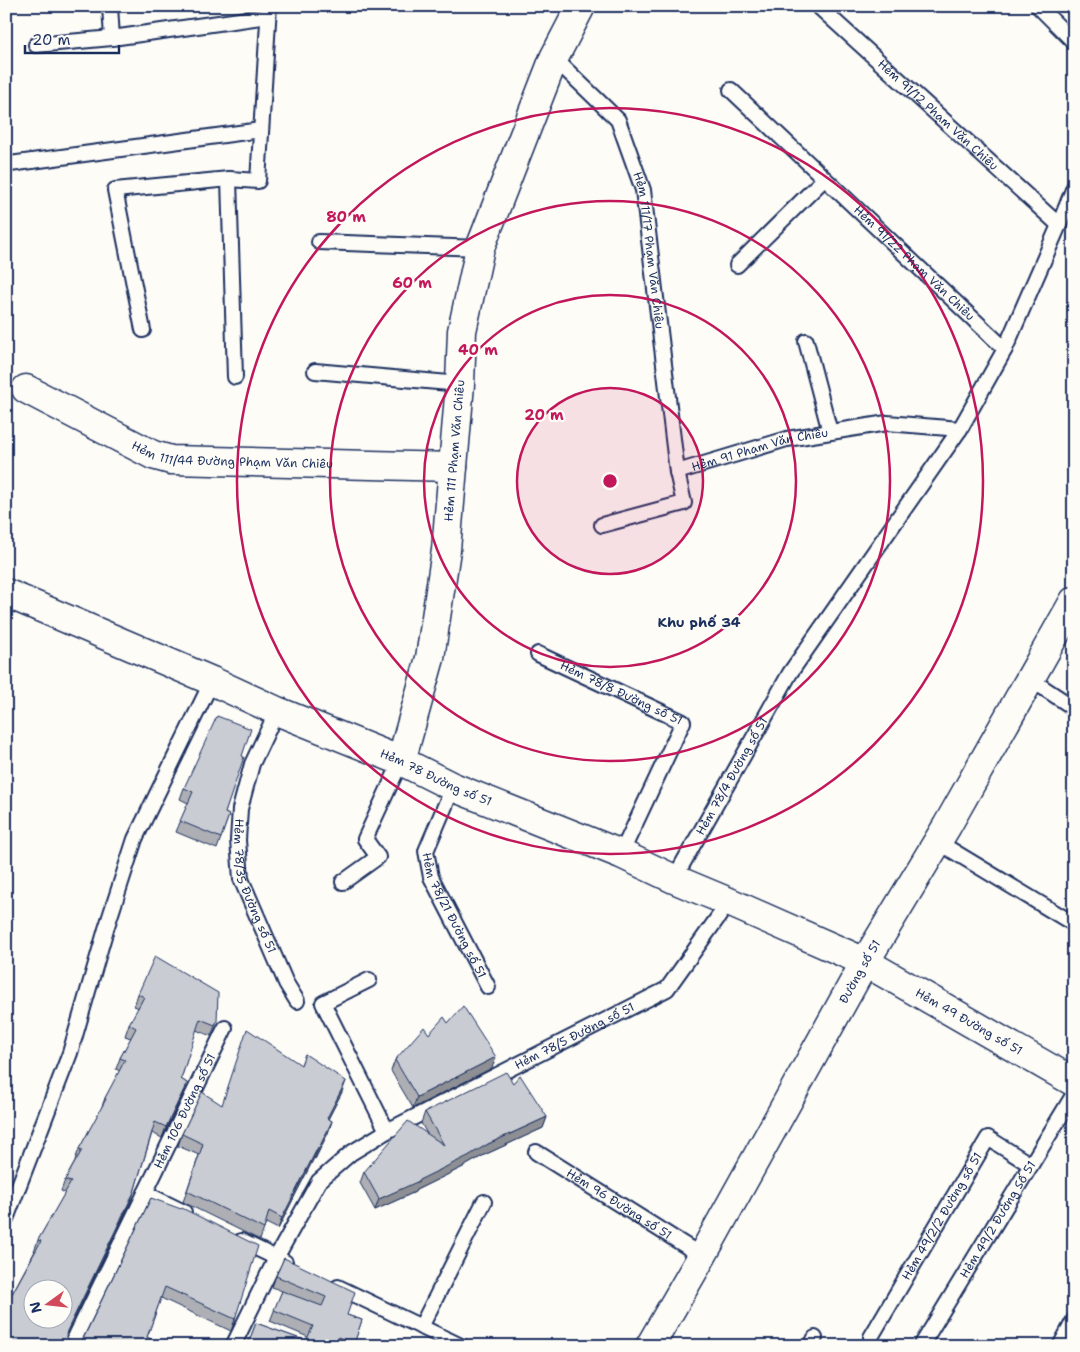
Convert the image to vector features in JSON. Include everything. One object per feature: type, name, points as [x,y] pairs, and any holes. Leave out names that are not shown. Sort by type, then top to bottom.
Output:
[{"type":"street","name":"Hẻm 111 Phạm Văn Chiêu","points":[[401,761],[430,658],[446,550],[460,384],[462,331],[480,248],[554,58],[581,6]]},
{"type":"street","name":"Hẻm 111/44 Đường Phạm Văn Chiêu","points":[[26,390],[153,454],[170,460],[453,468]]},
{"type":"street","name":"Hẻm 78 Đường số 51","points":[[6,593],[212,681],[277,711],[401,761],[453,787],[621,854],[674,880],[865,962]]},
{"type":"street","name":"Đường số 51","points":[[650,1346],[865,962],[938,842],[1074,601]]},
{"type":"street","name":"Hẻm 49 Đường số 51","points":[[865,962],[1074,1082]]},
{"type":"lane","points":[[110,6],[112,38]]},
{"type":"lane","name":"Hẻm 91/12 Phạm Văn Chiêu","points":[[818,6],[1059,225]]},
{"type":"lane","points":[[1038,6],[1074,42]]},
{"type":"lane","points":[[36,45],[112,38],[269,11],[258,180],[229,179],[115,190],[143,330]]},
{"type":"lane","name":"Hẻm 111/17 Phạm Văn Chiêu","points":[[554,58],[618,120],[643,190],[676,472]]},
{"type":"lane","name":"Hẻm 91/22 Phạm Văn Chiêu","points":[[730,90],[1005,349]]},
{"type":"lane","points":[[10,164],[261,130]]},
{"type":"lane","points":[[229,179],[235,377]]},
{"type":"lane","points":[[737,265],[824,179]]},
{"type":"lane","points":[[960,429],[1005,349],[1074,187]]},
{"type":"lane","points":[[319,242],[480,248]]},
{"type":"lane","points":[[806,341],[830,432]]},
{"type":"lane","points":[[316,371],[460,384]]},
{"type":"lane","name":"Hẻm 91 Phạm Văn Chiêu","points":[[602,525],[684,503],[676,472],[787,439],[887,423],[960,429]]},
{"type":"lane","name":"Hẻm 78/4 Đường số 51","points":[[674,880],[790,673],[960,429]]},
{"type":"lane","name":"Hẻm 78/8 Đường số 51","points":[[538,654],[683,722],[621,854]]},
{"type":"lane","points":[[1030,678],[1074,708]]},
{"type":"lane","points":[[6,1219],[70,1054],[106,929],[135,839],[212,681]]},
{"type":"lane","name":"Hẻm 78/35 Đường số 51","points":[[277,711],[252,764],[240,809],[238,840],[241,879],[286,983],[298,1002]]},
{"type":"lane","points":[[343,882],[378,857],[365,839],[401,761]]},
{"type":"lane","name":"Hẻm 78/21 Đường số 51","points":[[453,787],[426,850],[431,877],[488,987]]},
{"type":"lane","points":[[938,842],[1074,924]]},
{"type":"lane","name":"Hẻm 78/5 Đường số 51","points":[[233,1346],[276,1258],[319,1181],[351,1153],[387,1131],[667,989],[729,902]]},
{"type":"lane","points":[[369,980],[323,1003],[387,1131]]},
{"type":"lane","name":"Hẻm 106 Đường số 51","points":[[71,1346],[225,1028]]},
{"type":"lane","name":"Hẻm 49/2 Đường Số 51","points":[[921,1346],[1074,1094]]},
{"type":"lane","name":"Hẻm 49/2/2 Đường số 51","points":[[871,1338],[988,1138],[1031,1165]]},
{"type":"lane","name":"Hẻm 96 Đường số 51","points":[[536,1152],[702,1256]]},
{"type":"lane","points":[[145,1193],[197,1219]]},
{"type":"lane","points":[[421,1327],[484,1202]]},
{"type":"lane","points":[[232,1236],[293,1266]]},
{"type":"lane","points":[[327,1282],[462,1346]]},
{"type":"lane","points":[[1060,1346],[1074,1320]]},
{"type":"building","points":[[217,716],[251,729],[242,756],[244,757],[225,813],[229,815],[221,838],[180,821],[193,792],[184,788]]},
{"type":"building","points":[[155,956],[218,993],[217,1021],[215,1025],[200,1019],[181,1079],[187,1083],[166,1127],[155,1122],[134,1192],[72,1321],[72,1280],[22,1280],[22,1330],[67,1330],[66,1335],[71,1342],[75,1344],[83,1339],[151,1198],[182,1208],[258,1246],[235,1319],[165,1287],[147,1337],[160,1344],[160,1346],[21,1346],[6,1339],[6,1305],[41,1241],[38,1240],[71,1182],[65,1180],[82,1150],[79,1149],[125,1060],[120,1058],[136,1028],[129,1024],[144,997],[138,994]]},
{"type":"building","points":[[463,1006],[496,1057],[417,1097],[395,1060],[424,1027],[429,1034],[444,1017],[448,1023]]},
{"type":"building","points":[[247,1029],[301,1065],[305,1054],[346,1081],[327,1118],[332,1121],[282,1218],[269,1211],[264,1229],[187,1191],[203,1144],[182,1134],[202,1092],[222,1105]]},
{"type":"building","points":[[506,1072],[513,1083],[520,1075],[547,1117],[488,1144],[419,1181],[379,1199],[364,1172],[408,1121],[444,1145],[425,1112]]},
{"type":"building","points":[[284,1258],[355,1292],[347,1315],[362,1320],[354,1344],[338,1337],[335,1346],[259,1346],[249,1341],[256,1323],[306,1341],[313,1326],[274,1310],[282,1291],[322,1306],[326,1297],[276,1276]]},
{"type":"district","name":"Khu phố 34","points":[[699,622]]}]
